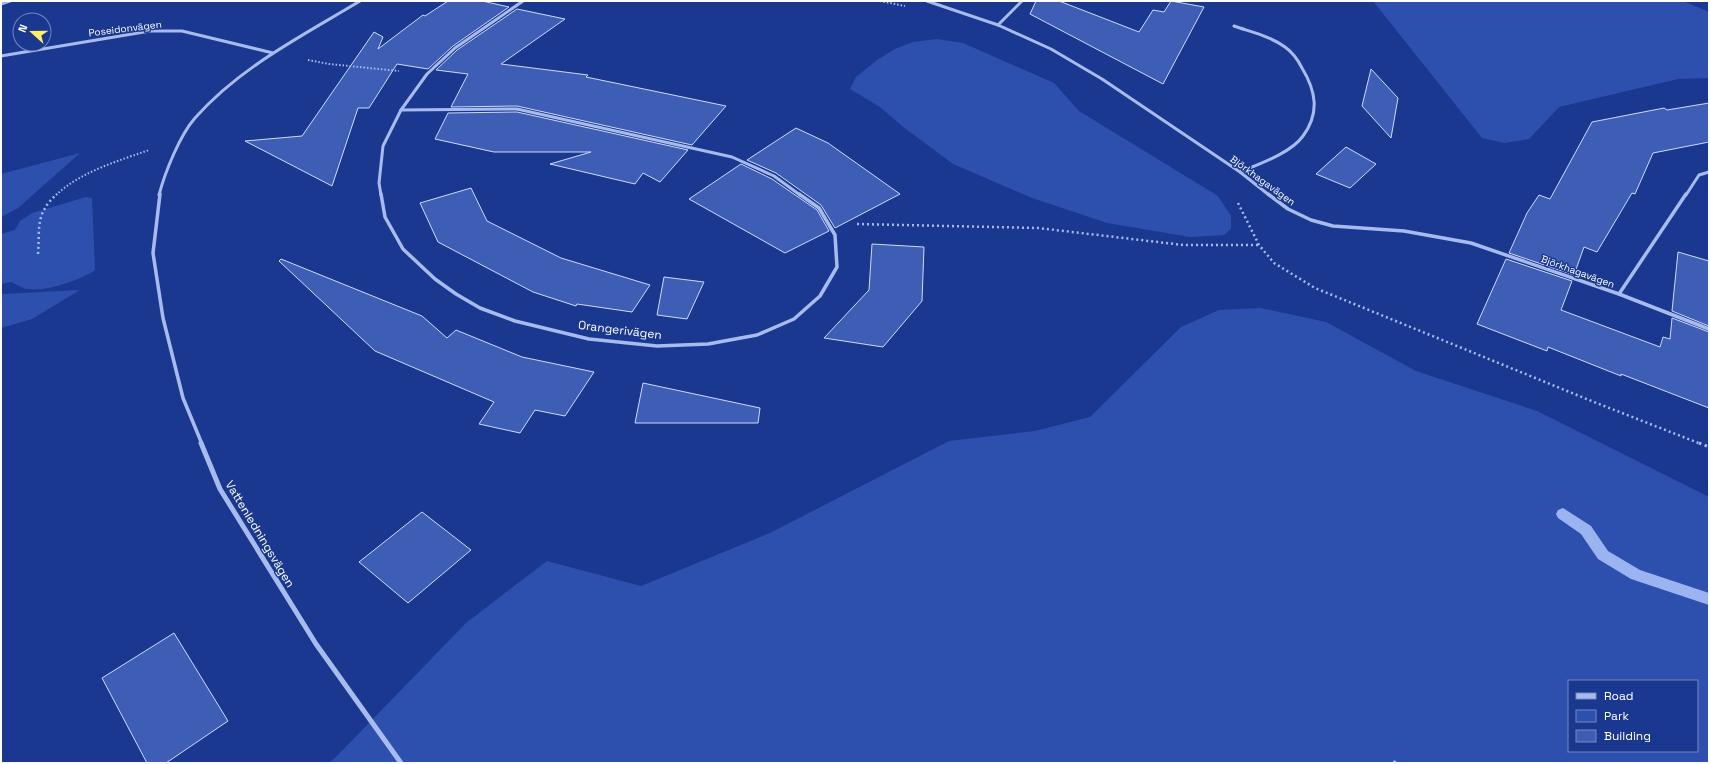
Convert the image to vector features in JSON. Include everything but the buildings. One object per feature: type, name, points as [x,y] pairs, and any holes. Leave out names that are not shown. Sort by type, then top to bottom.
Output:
[{"type":"street","points":[[1,4],[10,1]]},
{"type":"street","name":"Vattenledningsvägen","points":[[360,1],[273,53],[236,78],[194,119],[180,141],[164,176],[158,200],[153,253],[163,318],[183,398],[220,489],[316,644],[401,763]]},
{"type":"street","name":"Orangerivägen","points":[[401,110],[517,109],[732,157],[774,176],[819,208],[835,235],[837,267],[820,296],[794,319],[756,336],[708,344],[657,346],[589,339],[515,321],[480,308],[456,294],[435,279],[404,249],[386,217],[378,183],[383,146],[401,110],[427,74],[455,48],[523,1]]},
{"type":"street","name":"Björkhagavägen","points":[[927,1],[998,25],[1051,49],[1102,79],[1240,172],[1288,209],[1311,220],[1333,226],[1404,231],[1471,243],[1618,294],[1709,329]]},
{"type":"street","points":[[998,25],[1022,1]]},
{"type":"street","points":[[1234,26],[1268,38],[1285,47],[1297,59],[1311,83],[1315,101],[1312,118],[1304,136],[1284,153],[1240,172]]},
{"type":"street","name":"Poseidonvägen","points":[[1,56],[150,31],[182,31],[273,53]]},
{"type":"street","name":"Björkhagavägen","points":[[1618,294],[1699,175],[1709,172]]},
{"type":"path","points":[[328,64],[427,74]]},
{"type":"path","points":[[38,254],[41,214],[47,202],[57,193],[96,170],[144,152],[180,141]]},
{"type":"path","points":[[1234,198],[1242,210],[1259,245],[1274,263],[1315,288],[1594,402],[1709,447]]},
{"type":"path","points":[[828,224],[1038,228],[1184,245],[1259,245]]},
{"type":"green space","points":[[1373,1],[1683,1],[1709,12],[1709,78],[1678,79],[1559,107],[1529,139],[1504,143],[1482,138]]},
{"type":"green space","points":[[937,39],[963,43],[1054,83],[1079,111],[1218,196],[1231,216],[1231,229],[1224,235],[1190,237],[1107,223],[1032,198],[953,164],[902,126],[880,107],[850,89],[856,77],[877,60],[895,49],[913,42]]},
{"type":"green space","points":[[80,153],[18,208],[1,217],[1,174]]},
{"type":"green space","points":[[86,197],[92,198],[95,270],[81,278],[44,289],[26,289],[11,282],[1,284],[1,234],[15,230],[20,221],[32,213]]},
{"type":"green space","points":[[80,290],[32,319],[1,328],[1,294]]},
{"type":"green space","points":[[1260,308],[1326,322],[1416,371],[1537,411],[1709,497],[1709,763],[329,763],[466,623],[547,561],[641,586],[770,533],[949,441],[1035,431],[1090,417],[1181,327],[1219,310]]},
{"type":"waterway","points":[[1563,514],[1586,530],[1603,555],[1636,575],[1709,599]]}]
